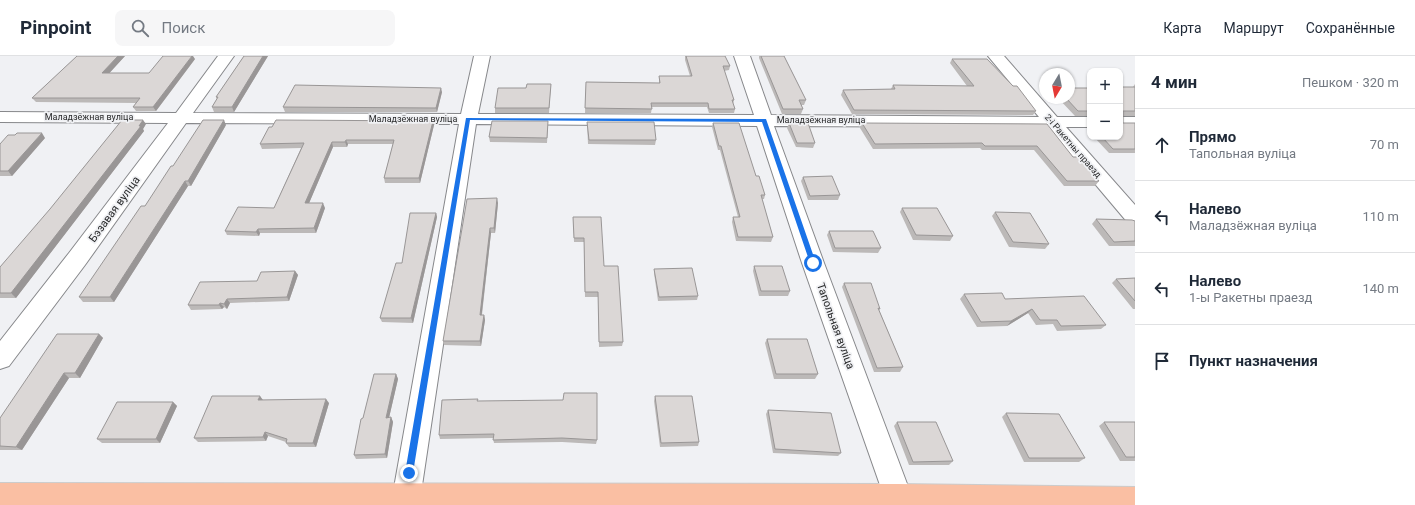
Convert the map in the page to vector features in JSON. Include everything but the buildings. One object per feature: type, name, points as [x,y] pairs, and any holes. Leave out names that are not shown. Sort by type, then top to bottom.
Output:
[{"type":"main road","points":[[0,498],[900,502],[1135,501]]},
{"type":"street","name":"Бэзавая вуліца","points":[[0,359],[77,259],[226,56]]},
{"type":"street","points":[[406,499],[468,119],[482,56]]},
{"type":"street","name":"Тапольная вуліца","points":[[742,56],[813,263],[900,502]]},
{"type":"street","name":"2-і Ракетны праезд","points":[[996,56],[1135,218]]},
{"type":"street","name":"Маладзёжная вуліца","points":[[0,117],[1087,122]]},
{"type":"street","points":[[1123,122],[1135,122]]},
{"type":"route","points":[[409,473],[468,119],[764,120],[813,263]]}]
